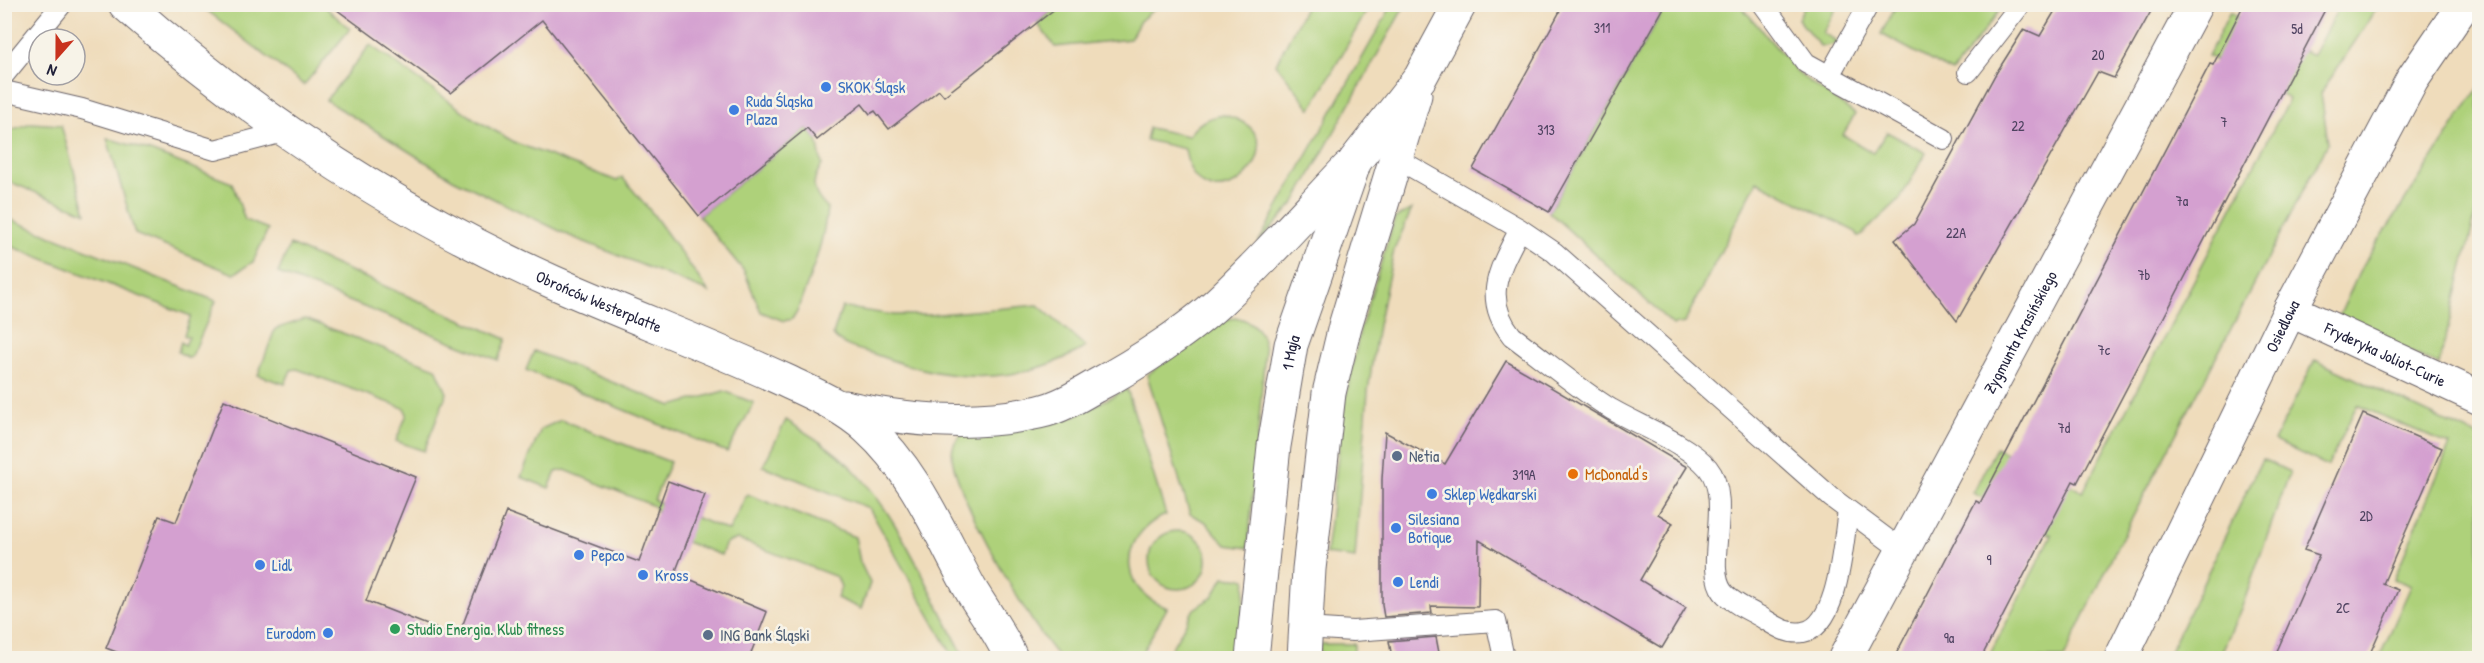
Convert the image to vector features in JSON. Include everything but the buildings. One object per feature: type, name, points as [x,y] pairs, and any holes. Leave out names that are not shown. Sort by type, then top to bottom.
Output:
[{"type":"street","name":"Obrońców Westerplatte","points":[[125,4],[219,84],[287,131],[402,204],[521,266],[731,355],[836,405],[866,426],[898,461],[920,494],[982,609],[1013,656]]},
{"type":"street","name":"1 Maja","points":[[1252,658],[1274,446],[1289,356],[1355,160],[1420,78],[1460,4]]},
{"type":"street","name":"Zygmunta Krasińskiego","points":[[1845,658],[2196,4]]},
{"type":"street","name":"Osiedlowa","points":[[2121,658],[2290,310],[2412,80],[2464,4]]},
{"type":"street","name":"1 Maja","points":[[1305,643],[1309,569],[1329,393],[1345,326],[1420,78]]},
{"type":"street","points":[[836,405],[885,416],[939,420],[996,419],[1042,411],[1087,392],[1130,368],[1223,298],[1355,160]]},
{"type":"street","name":"Fryderyka Joliot-Curie","points":[[2290,310],[2480,398]]},
{"type":"lane","points":[[4,75],[62,4]]},
{"type":"lane","points":[[1763,4],[1806,63],[1944,139]]},
{"type":"lane","points":[[1829,76],[1869,4]]},
{"type":"lane","points":[[1968,72],[2021,4]]},
{"type":"lane","points":[[4,91],[82,110],[215,150],[287,131]]},
{"type":"lane","points":[[1396,158],[1520,229],[1554,252],[1848,511],[1903,550]]},
{"type":"lane","points":[[1520,229],[1497,278],[1496,308],[1500,322],[1512,336],[1609,408],[1694,456],[1709,469],[1716,484],[1719,499],[1717,576],[1724,594],[1781,629],[1804,632],[1814,628],[1822,621],[1833,598],[1848,511]]},
{"type":"lane","points":[[1305,643],[1353,631],[1496,621],[1504,658]]},
{"type":"green space","points":[[1307,4],[1370,5],[1311,109],[1276,64]]},
{"type":"green space","points":[[1897,4],[2004,5],[1952,72],[1881,34]]},
{"type":"green space","points":[[200,5],[323,5],[350,29],[304,85]]},
{"type":"green space","points":[[1060,5],[1159,5],[1140,21],[1130,39],[1055,47],[1037,23]]},
{"type":"green space","points":[[1392,5],[1405,5],[1295,202],[1258,243]]},
{"type":"green space","points":[[1666,5],[1740,5],[1800,75],[1855,114],[1843,135],[1873,153],[1887,132],[1926,153],[1900,199],[1859,237],[1856,232],[1757,181],[1684,323],[1673,325],[1549,212]]},
{"type":"green space","points":[[1805,5],[1838,5],[1823,33],[1840,43],[1821,47],[1798,19]]},
{"type":"green space","points":[[2340,5],[2379,5],[2321,93],[2328,143],[2118,545],[2064,658],[1988,658],[2052,535],[1973,493],[1996,448],[2083,492],[2289,99],[2208,56],[2230,12],[2313,55]]},
{"type":"green space","points":[[370,45],[476,120],[516,143],[617,181],[622,177],[653,214],[709,292],[570,236],[453,179],[326,100]]},
{"type":"green space","points":[[2479,87],[2479,200],[2439,365],[2338,319],[2361,268]]},
{"type":"green space","points":[[1224,115],[1249,127],[1259,144],[1256,161],[1244,177],[1228,186],[1210,187],[1194,176],[1185,149],[1146,140],[1149,128],[1188,136],[1204,121]]},
{"type":"green space","points":[[31,123],[61,125],[86,213],[5,180],[5,132]]},
{"type":"green space","points":[[807,128],[817,140],[822,165],[814,187],[818,197],[827,208],[820,247],[807,286],[792,319],[784,321],[761,312],[744,271],[699,216]]},
{"type":"green space","points":[[107,138],[150,151],[232,183],[245,220],[268,229],[253,262],[234,274],[135,234]]},
{"type":"green space","points":[[1412,209],[1394,250],[1378,325],[1368,391],[1355,558],[1326,554],[1344,406],[1360,330],[1395,218]]},
{"type":"green space","points":[[4,217],[216,301],[192,356],[189,358],[178,352],[181,342],[185,345],[189,337],[184,335],[191,316],[5,244]]},
{"type":"green space","points":[[290,245],[506,339],[498,360],[278,273]]},
{"type":"green space","points":[[1038,305],[1086,347],[1060,360],[1007,375],[955,375],[928,370],[851,347],[833,335],[842,307],[893,315],[929,315]]},
{"type":"green space","points":[[1239,318],[1258,330],[1265,351],[1248,548],[1226,545],[1206,522],[1190,514],[1147,375],[1225,319]]},
{"type":"green space","points":[[305,319],[436,368],[447,393],[424,451],[396,441],[407,414],[404,408],[297,369],[291,370],[285,384],[258,375],[275,329]]},
{"type":"green space","points":[[534,351],[672,406],[724,391],[754,403],[727,452],[526,370]]},
{"type":"green space","points":[[2315,360],[2479,437],[2479,658],[2437,658],[2425,654],[2422,658],[2379,658],[2411,586],[2394,579],[2450,445],[2357,405],[2328,466],[2274,441]]},
{"type":"green space","points":[[1127,389],[1166,515],[1155,520],[1138,536],[1130,557],[1130,568],[1133,579],[1140,590],[1167,608],[1139,658],[1060,658],[1014,592],[979,528],[956,473],[953,449],[961,434],[1074,416]]},
{"type":"green space","points":[[561,420],[670,462],[654,500],[729,531],[747,494],[855,537],[860,562],[870,583],[861,609],[837,598],[841,587],[837,577],[737,539],[726,543],[721,555],[652,529],[658,515],[654,506],[565,470],[556,472],[549,488],[521,477],[541,429]]},
{"type":"green space","points":[[786,420],[837,455],[870,488],[915,559],[965,658],[954,658],[869,508],[763,466]]},
{"type":"green space","points":[[2262,459],[2290,472],[2243,604],[2219,658],[2167,658]]},
{"type":"green space","points":[[1172,531],[1184,531],[1199,539],[1207,554],[1207,566],[1199,581],[1184,589],[1172,589],[1157,581],[1149,566],[1149,554],[1157,539]]},
{"type":"green space","points":[[1224,577],[1246,579],[1238,658],[1166,658],[1194,609],[1212,597]]},
{"type":"green space","points":[[1320,644],[1354,644],[1354,658],[1320,658]]},
{"type":"place","name":"SKOK Śląsk","points":[[826,87]]},
{"type":"place","name":"Ruda Śląska Plaza","points":[[734,110]]},
{"type":"place","name":"Netia","points":[[1397,456]]},
{"type":"place","name":"McDonald's","points":[[1573,474]]},
{"type":"place","name":"Sklep Wędkarski","points":[[1432,494]]},
{"type":"place","name":"Silesiana Botique","points":[[1396,528]]},
{"type":"place","name":"Pepco","points":[[579,555]]},
{"type":"place","name":"Lidl","points":[[260,565]]},
{"type":"place","name":"Kross","points":[[643,575]]},
{"type":"place","name":"Lendi","points":[[1398,582]]},
{"type":"place","name":"Studio Energia. Klub fitness","points":[[395,629]]},
{"type":"place","name":"Eurodom","points":[[328,633]]},
{"type":"place","name":"ING Bank Śląski","points":[[708,635]]}]
